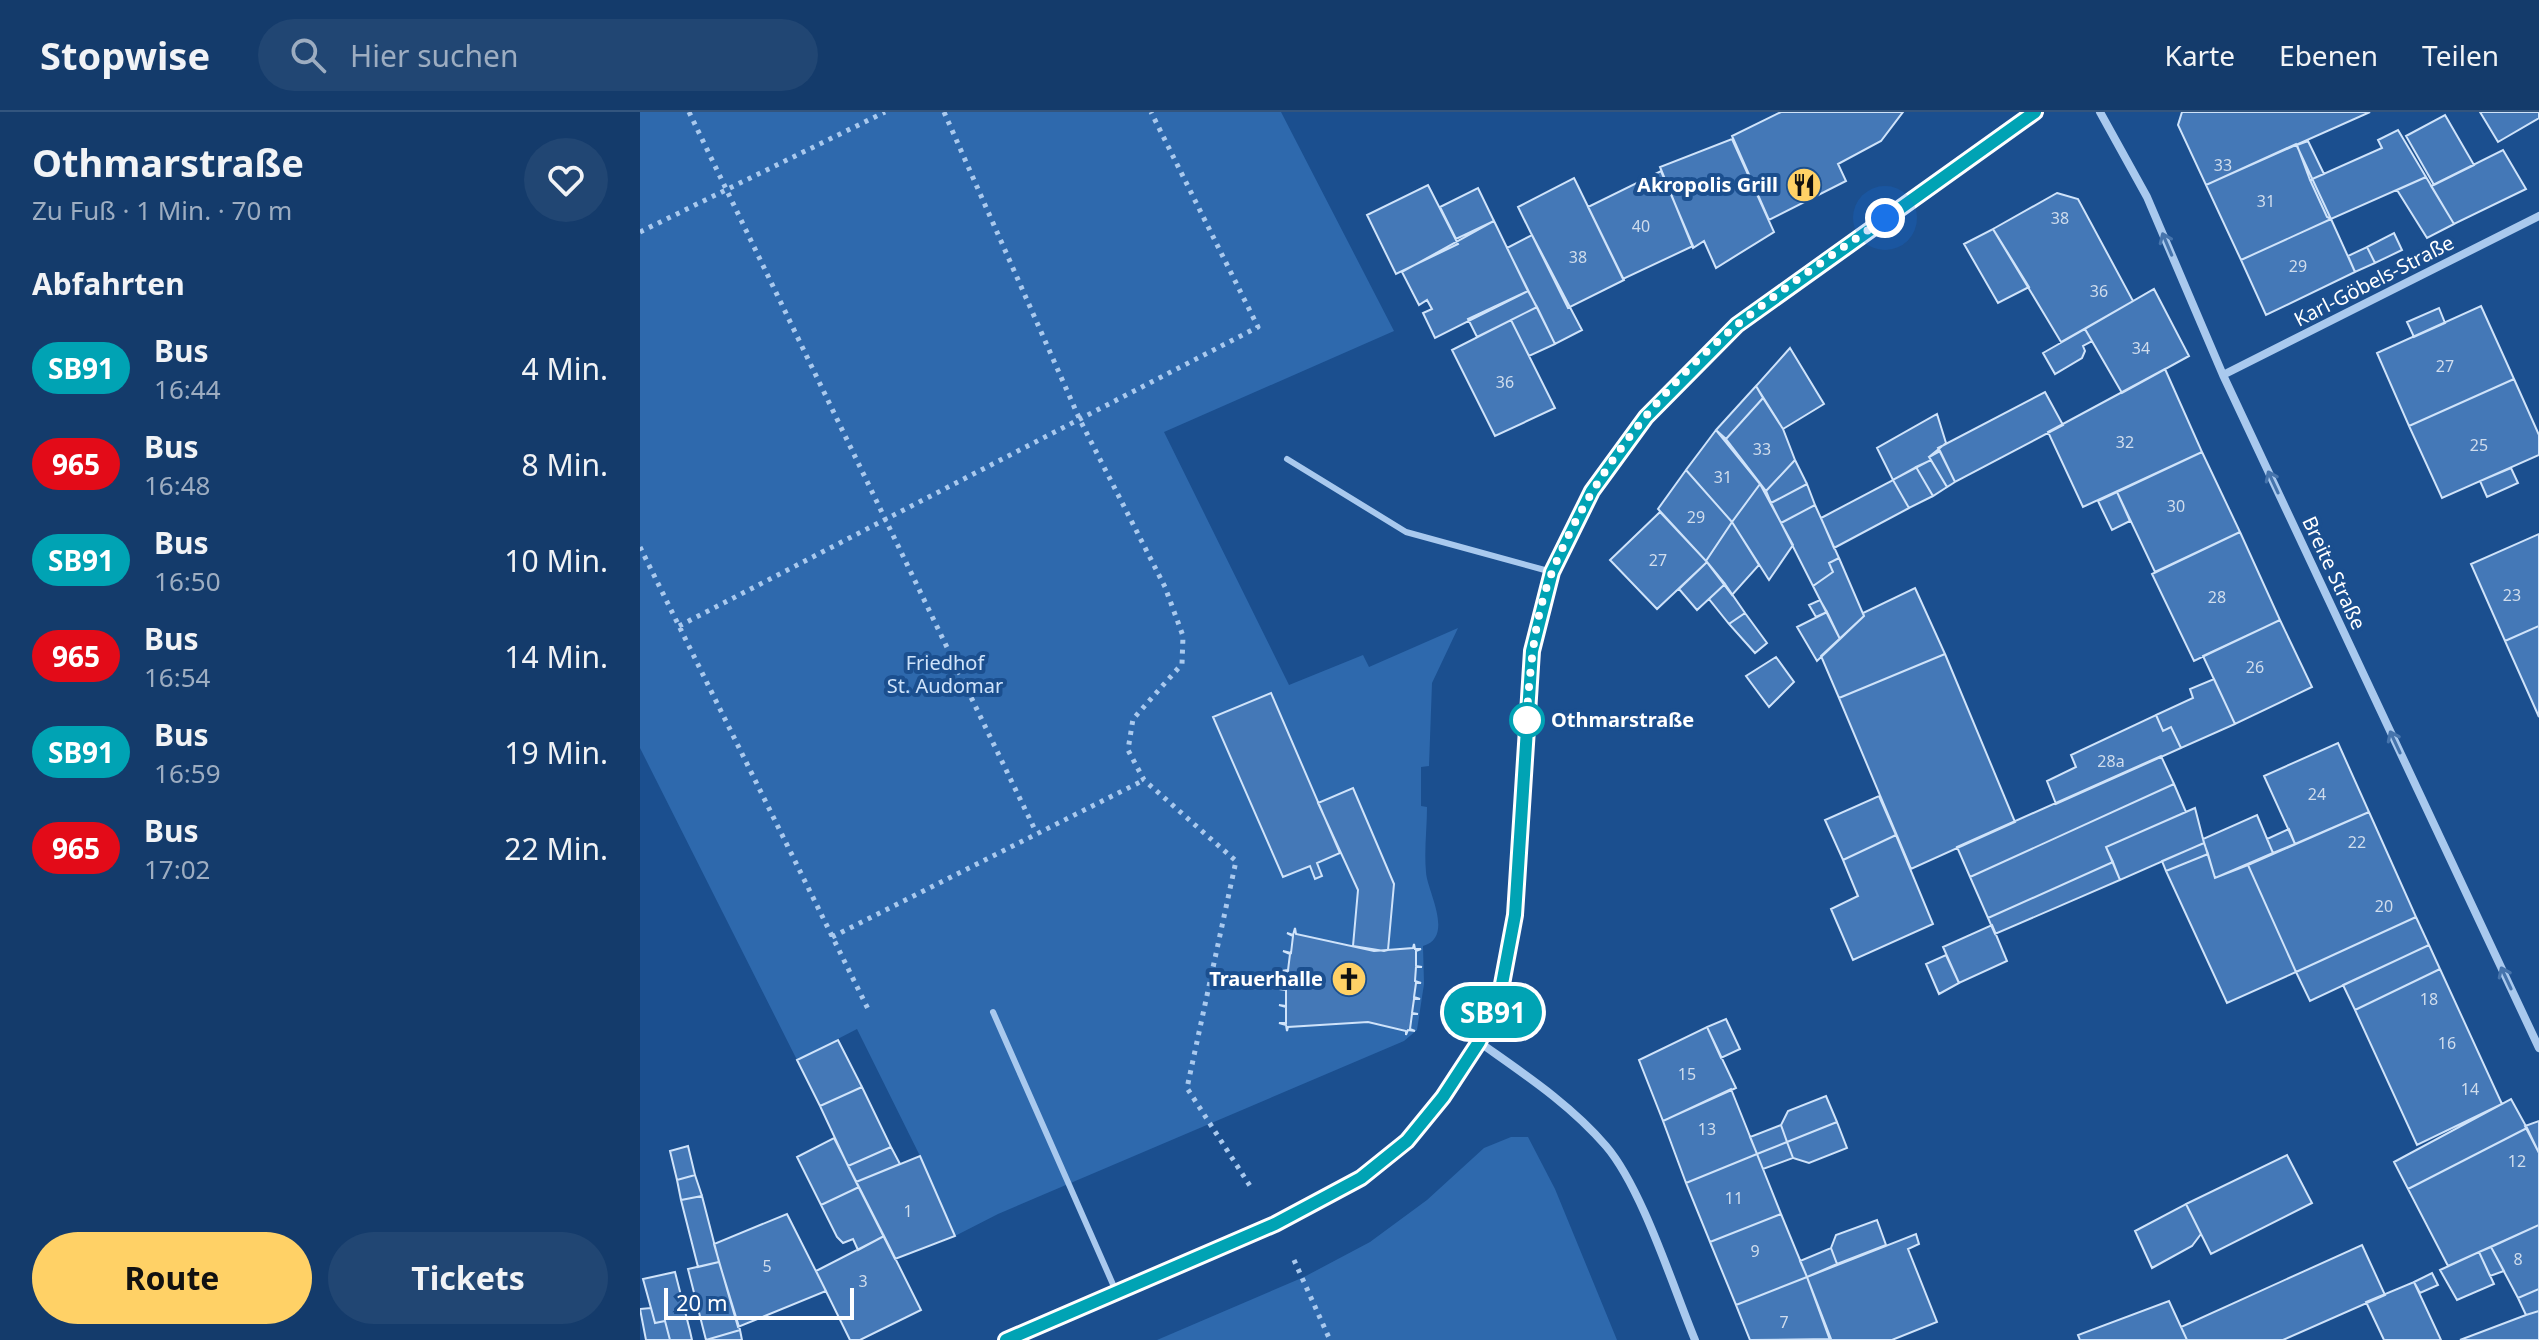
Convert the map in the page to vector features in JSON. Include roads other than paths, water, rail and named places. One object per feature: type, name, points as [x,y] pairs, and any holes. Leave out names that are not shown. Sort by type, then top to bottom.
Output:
[{"type":"street","points":[[1006,1340],[1275,1224],[1361,1178],[1407,1141],[1443,1097],[1479,1042],[1499,1000],[1515,915],[1532,651],[1552,572],[1592,491],[1646,417],[1699,360],[1737,325],[2035,112]]},
{"type":"street","name":"Breite Straße","points":[[2100,112],[2147,197],[2223,375],[2539,1048]]},
{"type":"street","name":"Karl-Göbels-Straße","points":[[2223,375],[2539,216]]},
{"type":"street","points":[[1479,1042],[1580,1117],[1609,1149],[1633,1190],[1695,1340]]},
{"type":"lane","points":[[1287,459],[1406,532],[1552,572]]},
{"type":"lane","points":[[993,1012],[1116,1293]]},
{"type":"place","name":"Akropolis Grill","points":[[1804,185]]},
{"type":"place","name":"Othmarstraße","points":[[1527,720]]},
{"type":"place","name":"Trauerhalle","points":[[1349,979]]},
{"type":"park label","name":"Friedhof St. Audomar","points":[[945,674]]}]
